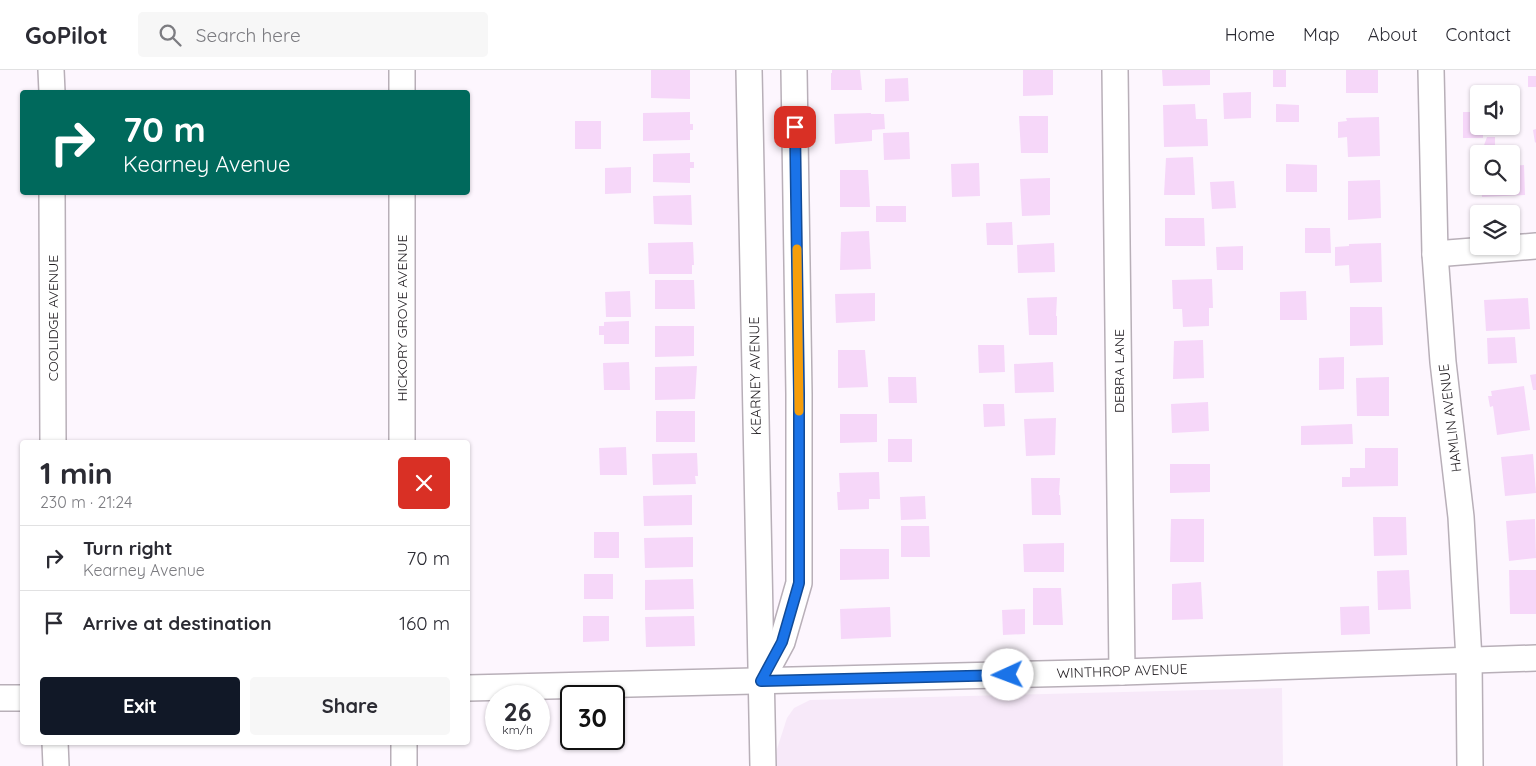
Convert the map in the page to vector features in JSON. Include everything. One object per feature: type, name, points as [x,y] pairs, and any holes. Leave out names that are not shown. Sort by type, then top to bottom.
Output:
[{"type":"street","points":[[52,70],[52,90]]},
{"type":"street","points":[[402,70],[402,90]]},
{"type":"street","name":"KEARNEY AVENUE","points":[[749,70],[763,766]]},
{"type":"street","name":"KEARNEY AVENUE","points":[[761,681],[782,642],[799,583],[799,394],[794,70]]},
{"type":"street","name":"DEBRA LANE","points":[[1115,70],[1122,672]]},
{"type":"street","name":"HAMLIN AVENUE","points":[[1431,70],[1435,254],[1443,362],[1461,517],[1469,660],[1470,766]]},
{"type":"street","name":"COOLIDGE AVENUE","points":[[52,195],[53,440]]},
{"type":"street","name":"HICKORY GROVE AVENUE","points":[[402,195],[402,440]]},
{"type":"street","points":[[1435,254],[1536,246]]},
{"type":"street","name":"WINTHROP AVENUE","points":[[470,688],[1122,672],[1536,658]]},
{"type":"street","points":[[0,698],[20,698]]},
{"type":"street","points":[[55,745],[56,766]]},
{"type":"street","points":[[404,745],[404,766]]},
{"type":"shaded area","points":[[1282,688],[1283,766],[776,766],[777,749],[787,718],[794,708],[810,700]]},
{"type":"building","points":[[651,70],[690,70],[690,99],[651,98]]},
{"type":"building","points":[[832,70],[860,70],[862,90],[831,90]]},
{"type":"building","points":[[1023,70],[1053,70],[1053,95],[1023,96]]},
{"type":"building","points":[[1162,70],[1210,70],[1210,85],[1163,86]]},
{"type":"building","points":[[1273,70],[1286,70],[1286,87],[1273,87]]},
{"type":"building","points":[[1346,70],[1378,70],[1378,93],[1346,93]]},
{"type":"building","points":[[1528,76],[1536,76],[1536,87],[1528,87]]},
{"type":"building","points":[[908,78],[909,101],[885,102],[885,79]]},
{"type":"building","points":[[1251,92],[1251,118],[1224,119],[1223,93]]},
{"type":"building","points":[[1195,104],[1196,119],[1207,119],[1208,146],[1164,147],[1163,105]]},
{"type":"building","points":[[1276,104],[1299,105],[1299,122],[1276,122]]},
{"type":"building","points":[[690,112],[690,124],[693,124],[693,130],[690,130],[690,140],[643,141],[643,113]]},
{"type":"building","points":[[1463,112],[1470,112],[1470,135],[1483,135],[1483,138],[1463,138]]},
{"type":"building","points":[[834,114],[884,114],[885,129],[872,130],[872,141],[835,144]]},
{"type":"building","points":[[1019,116],[1048,116],[1048,153],[1021,153]]},
{"type":"building","points":[[1379,117],[1380,156],[1348,157],[1347,137],[1338,138],[1338,122],[1347,121],[1346,118]]},
{"type":"building","points":[[575,121],[601,121],[601,149],[575,149]]},
{"type":"building","points":[[1536,129],[1536,142],[1535,143],[1533,130]]},
{"type":"building","points":[[909,132],[910,159],[884,160],[883,133]]},
{"type":"building","points":[[1487,137],[1495,137],[1495,145],[1484,145]]},
{"type":"building","points":[[690,153],[690,162],[694,162],[694,168],[690,168],[690,183],[653,182],[653,154]]},
{"type":"building","points":[[1193,157],[1195,195],[1164,195],[1166,158]]},
{"type":"building","points":[[979,163],[980,196],[952,197],[951,164]]},
{"type":"building","points":[[1286,164],[1317,165],[1317,192],[1286,192]]},
{"type":"building","points":[[1520,165],[1524,165],[1525,195],[1482,197],[1482,195],[1520,195]]},
{"type":"building","points":[[631,167],[631,193],[605,194],[605,168]]},
{"type":"building","points":[[840,170],[868,170],[870,207],[840,207]]},
{"type":"building","points":[[1050,178],[1050,215],[1022,216],[1020,179]]},
{"type":"building","points":[[1380,180],[1381,218],[1348,220],[1348,181]]},
{"type":"building","points":[[1234,181],[1236,208],[1212,209],[1210,182]]},
{"type":"building","points":[[691,195],[692,225],[654,224],[653,196]]},
{"type":"building","points":[[876,206],[906,206],[906,222],[876,222]]},
{"type":"building","points":[[1165,218],[1204,218],[1205,246],[1165,246]]},
{"type":"building","points":[[1012,222],[1013,245],[987,245],[986,223]]},
{"type":"building","points":[[1305,228],[1330,228],[1331,253],[1305,253]]},
{"type":"building","points":[[869,231],[871,269],[840,270],[841,232]]},
{"type":"building","points":[[693,242],[694,265],[692,265],[692,274],[649,274],[648,243]]},
{"type":"building","points":[[1054,243],[1055,272],[1018,273],[1017,245]]},
{"type":"building","points":[[1381,243],[1382,282],[1350,283],[1349,265],[1335,266],[1335,247],[1349,246],[1349,244]]},
{"type":"building","points":[[1243,246],[1243,270],[1217,270],[1216,247]]},
{"type":"building","points":[[1212,279],[1213,308],[1209,308],[1209,326],[1183,327],[1182,309],[1173,309],[1172,280]]},
{"type":"building","points":[[655,280],[694,280],[695,309],[655,309]]},
{"type":"building","points":[[630,291],[631,317],[606,317],[605,292]]},
{"type":"building","points":[[1306,291],[1307,320],[1280,320],[1280,292]]},
{"type":"building","points":[[875,293],[875,321],[836,323],[835,294]]},
{"type":"building","points":[[1057,297],[1057,335],[1029,335],[1027,298]]},
{"type":"building","points":[[1528,298],[1530,329],[1486,331],[1484,300]]},
{"type":"building","points":[[1350,307],[1382,307],[1383,345],[1350,346]]},
{"type":"building","points":[[629,321],[629,344],[604,344],[604,335],[599,335],[599,326],[604,326],[604,322]]},
{"type":"building","points":[[655,326],[694,326],[694,356],[655,357]]},
{"type":"building","points":[[1515,337],[1517,363],[1488,364],[1487,338]]},
{"type":"building","points":[[1203,340],[1204,378],[1173,379],[1174,341]]},
{"type":"building","points":[[978,345],[1004,345],[1005,372],[979,373]]},
{"type":"building","points":[[838,350],[865,350],[868,387],[838,388]]},
{"type":"building","points":[[1344,357],[1344,389],[1319,390],[1319,358]]},
{"type":"building","points":[[629,362],[630,390],[604,390],[603,363]]},
{"type":"building","points":[[1053,362],[1054,392],[1015,393],[1014,364]]},
{"type":"building","points":[[697,366],[695,399],[655,400],[655,367]]},
{"type":"building","points":[[1536,374],[1536,390],[1533,390],[1530,375]]},
{"type":"building","points":[[888,377],[916,377],[917,403],[889,403]]},
{"type":"building","points":[[1389,377],[1389,416],[1357,416],[1356,378]]},
{"type":"building","points":[[1524,386],[1530,430],[1497,435],[1493,406],[1490,407],[1488,396],[1492,396],[1491,391]]},
{"type":"building","points":[[1208,402],[1209,431],[1172,433],[1171,404]]},
{"type":"building","points":[[983,404],[1004,404],[1005,426],[984,427]]},
{"type":"building","points":[[656,411],[695,411],[695,442],[656,442]]},
{"type":"building","points":[[840,414],[877,414],[877,442],[840,443]]},
{"type":"building","points":[[1056,418],[1055,455],[1026,456],[1024,419]]},
{"type":"building","points":[[1352,424],[1353,444],[1301,445],[1301,426]]},
{"type":"building","points":[[888,439],[912,439],[912,462],[888,462]]},
{"type":"building","points":[[626,447],[627,475],[600,475],[599,448]]},
{"type":"building","points":[[1365,448],[1398,448],[1398,486],[1342,487],[1342,477],[1350,477],[1350,468],[1365,468]]},
{"type":"building","points":[[697,453],[698,476],[695,476],[696,484],[653,485],[652,454]]},
{"type":"building","points":[[1533,454],[1536,493],[1505,496],[1501,457]]},
{"type":"building","points":[[1170,464],[1210,464],[1210,492],[1170,493]]},
{"type":"building","points":[[879,472],[880,499],[869,499],[869,509],[838,510],[837,492],[840,492],[839,473]]},
{"type":"building","points":[[1031,478],[1060,478],[1061,515],[1032,515]]},
{"type":"building","points":[[692,495],[692,525],[644,526],[643,496]]},
{"type":"building","points":[[925,496],[926,519],[901,520],[900,497]]},
{"type":"building","points":[[1373,517],[1406,517],[1407,555],[1374,556]]},
{"type":"building","points":[[1171,519],[1204,519],[1204,562],[1170,562]]},
{"type":"building","points":[[1535,519],[1536,558],[1509,561],[1506,521]]},
{"type":"building","points":[[901,526],[929,526],[930,557],[901,557]]},
{"type":"building","points":[[594,532],[619,532],[619,558],[594,558]]},
{"type":"building","points":[[693,537],[693,567],[645,568],[644,538]]},
{"type":"building","points":[[1064,543],[1064,572],[1024,572],[1023,544]]},
{"type":"building","points":[[840,549],[889,549],[889,579],[840,580]]},
{"type":"building","points":[[1409,570],[1411,609],[1378,610],[1377,571]]},
{"type":"building","points":[[1509,570],[1536,570],[1536,614],[1510,614]]},
{"type":"building","points":[[584,574],[613,574],[613,599],[584,599]]},
{"type":"building","points":[[693,579],[694,609],[645,610],[645,580]]},
{"type":"building","points":[[1201,582],[1203,619],[1172,620],[1172,584]]},
{"type":"building","points":[[1033,588],[1061,588],[1063,625],[1033,625]]},
{"type":"building","points":[[1369,606],[1370,634],[1341,635],[1340,607]]},
{"type":"building","points":[[890,607],[891,637],[841,639],[840,609]]},
{"type":"building","points":[[1025,609],[1025,634],[1003,635],[1002,610]]},
{"type":"building","points":[[583,616],[609,616],[609,641],[583,642]]},
{"type":"building","points":[[694,616],[695,646],[646,647],[645,617]]},
{"type":"slow traffic","points":[[797,249],[799,411]]},
{"type":"route","points":[[795,127],[799,394],[799,583],[782,642],[761,681],[1008,675]]}]
